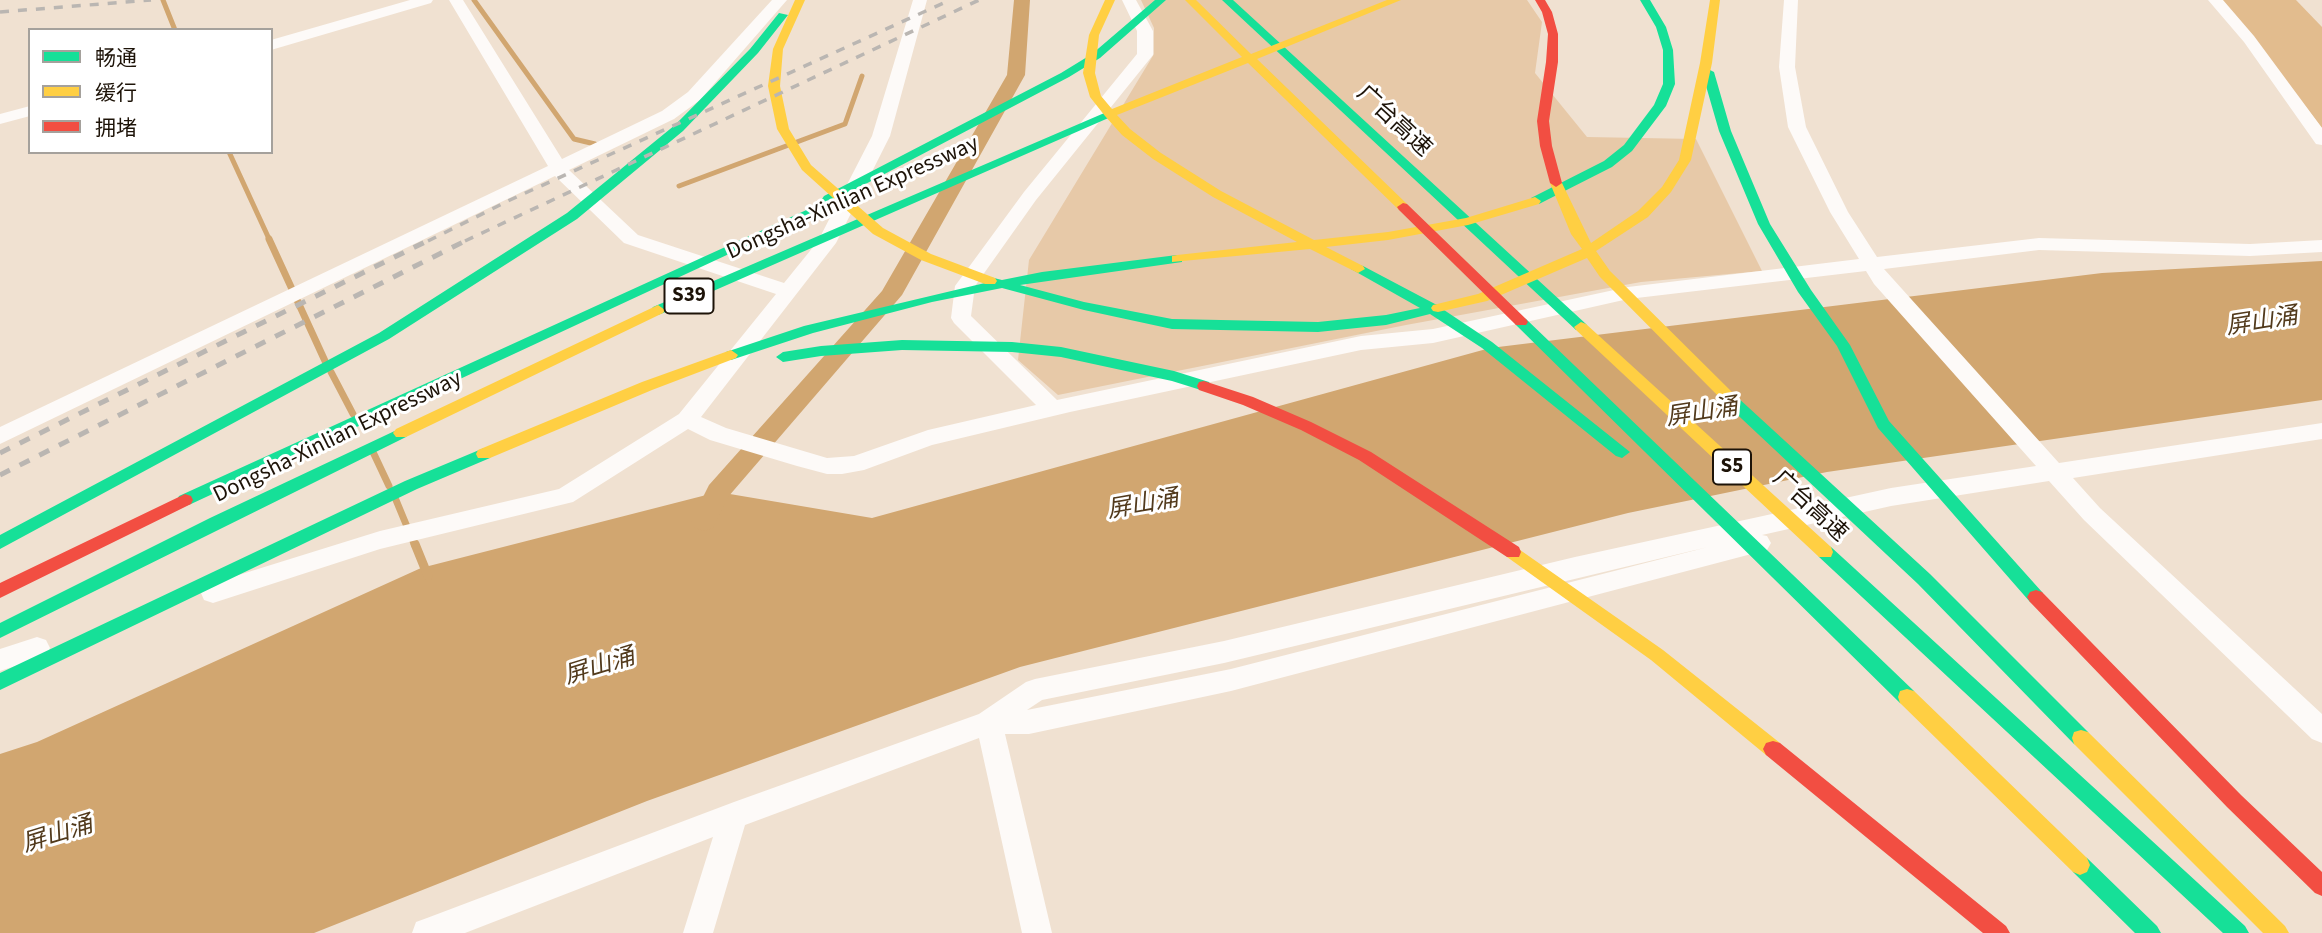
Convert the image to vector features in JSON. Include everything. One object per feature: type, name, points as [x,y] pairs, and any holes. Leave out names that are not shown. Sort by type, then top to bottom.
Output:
[{"type":"highway","points":[[798,0],[778,49],[774,86],[783,129],[806,167],[878,231],[926,257],[1003,286],[1084,306],[1172,324],[1318,327],[1386,320],[1482,298],[1578,257],[1608,240],[1643,214],[1667,189],[1685,160],[1706,63],[1715,0]]},
{"type":"highway","points":[[0,543],[384,336],[572,216],[679,128],[754,51],[798,0]]},
{"type":"highway","points":[[1110,0],[1094,34],[1089,73],[1096,97],[1126,132],[1157,156],[1217,194],[1429,307],[1487,345],[1630,458]]},
{"type":"highway","points":[[767,231],[1065,75],[1096,56],[1161,0]]},
{"type":"highway","name":"S5","points":[[1190,0],[2150,933]]},
{"type":"highway","name":"广台高速","points":[[1227,0],[2238,933]]},
{"type":"highway","name":"Dongsha-Xinlian Expressway","points":[[0,631],[229,516],[653,312],[1062,133],[1396,0]]},
{"type":"highway","points":[[1540,0],[1547,12],[1553,34],[1552,62],[1543,121],[1552,172],[1577,234],[1605,274],[1717,387],[1924,579],[2143,801],[2278,933]]},
{"type":"highway","points":[[0,682],[400,490],[647,386],[809,329],[932,298],[1097,268],[1388,236],[1468,220],[1531,203],[1608,164],[1628,148],[1660,106],[1669,84],[1668,50],[1661,27],[1645,0]]},
{"type":"highway","points":[[1215,46],[1275,23]]},
{"type":"highway","points":[[1706,63],[1725,131],[1765,224],[1805,292],[1843,345],[1883,425],[2058,621],[2234,802],[2322,886]]},
{"type":"highway","points":[[1081,100],[1154,70]]},
{"type":"highway","name":"Dongsha-Xinlian Expressway","points":[[0,591],[241,472],[767,231],[947,155]]},
{"type":"highway","points":[[647,386],[712,370],[821,351],[902,345],[999,346],[1061,352],[1112,362],[1174,376],[1248,401],[1365,456],[1540,569],[1657,655],[1999,933]]},
{"type":"highway","points":[[1670,489],[1728,536],[1874,667]]},
{"type":"street","points":[[273,43],[426,0]]},
{"type":"street","points":[[456,0],[549,149],[559,170],[631,239],[787,291]]},
{"type":"street","points":[[0,436],[559,170],[679,107],[694,96],[780,0]]},
{"type":"street","points":[[0,660],[380,540],[565,496],[687,419],[827,243],[881,136],[920,0]]},
{"type":"street","points":[[1052,408],[961,318],[965,286],[1030,196],[1145,55],[1145,31],[1129,0]]},
{"type":"street","points":[[1791,0],[1787,67],[1797,127],[1839,212],[1881,280],[2092,514],[2322,731]]},
{"type":"street","points":[[2215,0],[2249,39],[2322,140]]},
{"type":"street","points":[[0,119],[28,112]]},
{"type":"street","points":[[687,419],[718,434],[827,466],[856,464],[928,438],[1052,408],[1361,343],[1433,336],[1642,291],[2039,244],[2250,250],[2322,246]]},
{"type":"street","points":[[427,933],[734,815],[989,722],[1029,722],[1231,680],[1808,531],[1891,497],[2322,431]]},
{"type":"street","points":[[989,722],[1037,933]]},
{"type":"street","points":[[698,933],[734,815]]},
{"type":"shaded area","points":[[1141,0],[1527,0],[1542,22],[1535,73],[1587,137],[1696,139],[1762,271],[1641,282],[1406,325],[1058,395],[1018,360],[1029,260],[1154,54],[1154,28]]},
{"type":"shaded area","points":[[2222,0],[2296,0],[2322,27],[2322,128]]},
{"type":"water","name":"屏山涌","points":[[2322,261],[2322,400],[1827,472],[1628,513],[1020,667],[647,801],[314,933],[0,933],[0,754],[37,742],[421,568],[718,492],[872,518],[1490,348],[2102,273]]},
{"type":"waterway","points":[[163,0],[174,28]]},
{"type":"waterway","points":[[474,0],[574,139],[595,144]]},
{"type":"waterway","points":[[704,521],[718,492],[891,295],[1016,75],[1022,0]]},
{"type":"waterway","points":[[679,186],[845,124],[862,76]]},
{"type":"waterway","points":[[230,154],[270,241]]},
{"type":"waterway","points":[[269,239],[325,361]]},
{"type":"waterway","points":[[331,372],[353,414]]},
{"type":"waterway","points":[[373,452],[389,486]]},
{"type":"waterway","points":[[396,500],[415,546]]},
{"type":"waterway","points":[[415,544],[428,576]]},
{"type":"railway","points":[[0,12],[151,0]]},
{"type":"railway","points":[[428,241],[510,200],[950,0]]},
{"type":"railway","points":[[465,241],[979,0]]},
{"type":"railway","points":[[0,453],[431,239]]},
{"type":"railway","points":[[465,241],[469,239]]},
{"type":"railway","points":[[0,475],[465,241]]},
{"type":"traffic: fast","points":[[828,199],[1065,75],[1096,56],[1161,0]]},
{"type":"traffic: fast","points":[[1227,0],[1581,327]]},
{"type":"traffic: fast","points":[[1535,201],[1608,164],[1628,148],[1660,106],[1669,84],[1668,50],[1661,27],[1645,0]]},
{"type":"traffic: fast","points":[[0,543],[384,336],[572,216],[679,128],[754,51],[783,15]]},
{"type":"traffic: fast","points":[[1708,72],[1725,131],[1764,224],[1805,292],[1843,345],[1883,424],[2036,597]]},
{"type":"traffic: fast","points":[[658,310],[1109,114]]},
{"type":"traffic: fast","points":[[185,500],[767,231],[856,193]]},
{"type":"traffic: fast","points":[[731,355],[809,329],[932,298],[1042,276],[1177,259]]},
{"type":"traffic: fast","points":[[1358,269],[1429,307],[1487,345],[1622,452]]},
{"type":"traffic: fast","points":[[990,281],[1084,306],[1172,324],[1318,327],[1386,320],[1438,308]]},
{"type":"traffic: fast","points":[[1521,322],[1907,697]]},
{"type":"traffic: fast","points":[[783,357],[821,351],[902,345],[1012,347],[1061,352],[1174,376],[1204,386]]},
{"type":"traffic: fast","points":[[1731,400],[1924,579],[2081,738]]},
{"type":"traffic: fast","points":[[0,631],[216,522],[401,433]]},
{"type":"traffic: fast","points":[[0,682],[411,485],[484,454]]},
{"type":"traffic: fast","points":[[1825,552],[2238,933]]},
{"type":"traffic: fast","points":[[2080,865],[2150,933]]},
{"type":"traffic: slow","points":[[800,0],[778,49],[774,86],[783,129],[806,167],[878,231],[926,257],[990,281]]},
{"type":"traffic: slow","points":[[1110,0],[1094,35],[1089,73],[1096,97],[1126,132],[1157,156],[1217,194],[1358,269]]},
{"type":"traffic: slow","points":[[1190,0],[1403,207]]},
{"type":"traffic: slow","points":[[1109,114],[1396,0]]},
{"type":"traffic: slow","points":[[1438,308],[1482,298],[1579,257],[1643,214],[1667,189],[1685,160],[1706,63],[1715,0]]},
{"type":"traffic: slow","points":[[1556,183],[1578,234],[1605,274],[1731,400]]},
{"type":"traffic: slow","points":[[1177,259],[1388,236],[1468,221],[1535,201]]},
{"type":"traffic: slow","points":[[401,433],[658,310]]},
{"type":"traffic: slow","points":[[1581,327],[1825,552]]},
{"type":"traffic: slow","points":[[484,454],[647,386],[731,355]]},
{"type":"traffic: slow","points":[[1513,552],[1657,655],[1773,749]]},
{"type":"traffic: slow","points":[[1907,697],[2080,865]]},
{"type":"traffic: slow","points":[[2081,738],[2278,933]]},
{"type":"traffic: jam","points":[[1540,0],[1547,12],[1553,34],[1552,62],[1543,121],[1546,146],[1556,183]]},
{"type":"traffic: jam","points":[[1403,207],[1521,322]]},
{"type":"traffic: jam","points":[[1204,386],[1306,426],[1365,456],[1513,552]]},
{"type":"traffic: jam","points":[[0,591],[185,500]]},
{"type":"traffic: jam","points":[[2036,597],[2234,801],[2322,886]]},
{"type":"traffic: jam","points":[[1773,749],[1999,933]]}]
